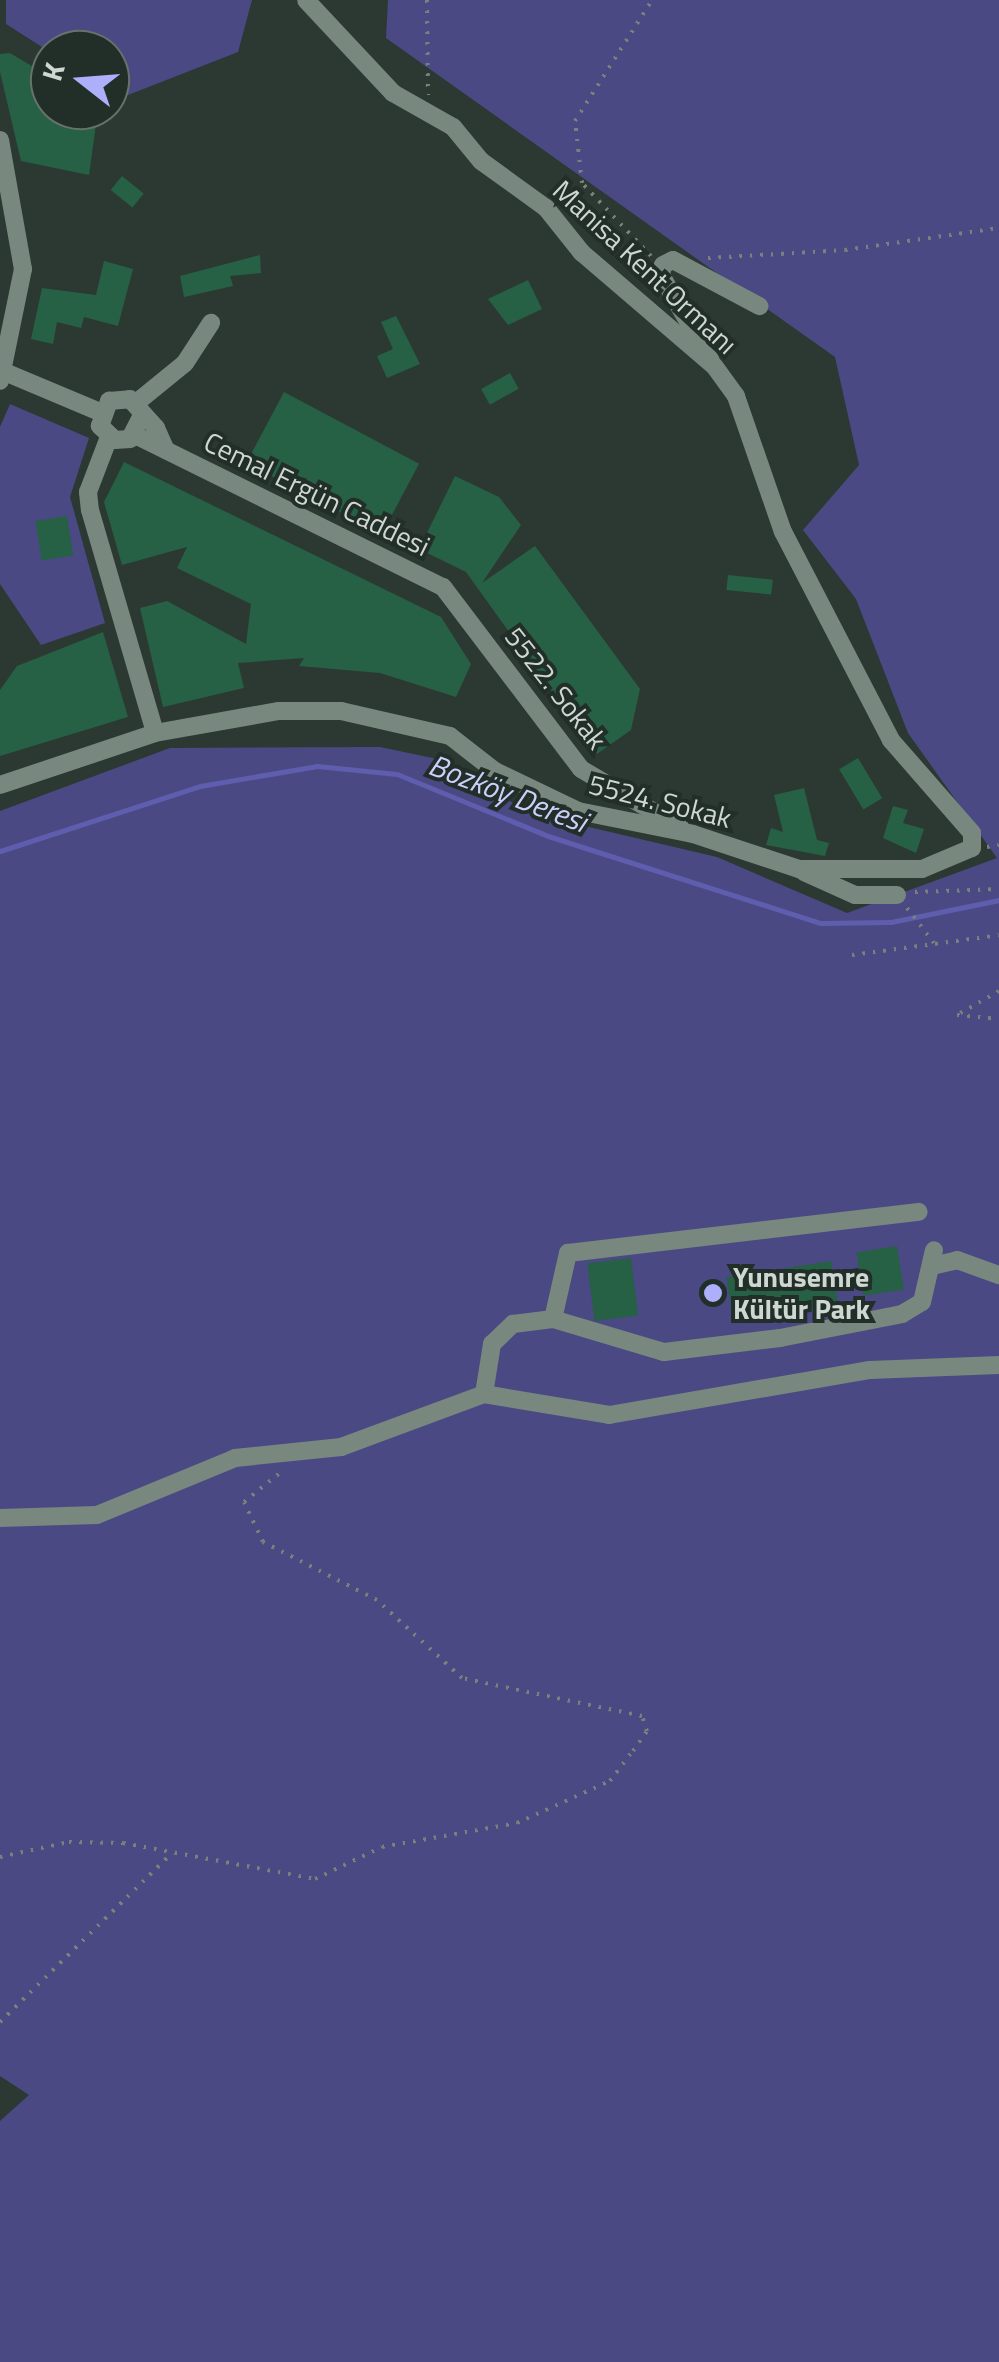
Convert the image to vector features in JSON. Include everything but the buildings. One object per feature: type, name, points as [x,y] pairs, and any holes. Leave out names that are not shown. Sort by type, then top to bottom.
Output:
[{"type":"street","name":"Manisa Kent Ormanı","points":[[306,0],[393,92],[430,114],[546,208],[582,252],[714,366],[736,396],[783,532],[890,740],[972,833],[972,848]]},
{"type":"street","points":[[0,140],[8,206],[23,269],[1,374],[100,412],[109,437],[88,492],[90,510],[156,734]]},
{"type":"street","points":[[714,366],[661,276],[668,262],[760,306]]},
{"type":"street","points":[[109,437],[136,435],[139,409],[185,363],[211,323]]},
{"type":"street","points":[[100,412],[116,398],[139,409]]},
{"type":"street","name":"Cemal Ergün Caddesi","points":[[139,409],[166,450]]},
{"type":"street","name":"Cemal Ergün Caddesi","points":[[136,435],[443,588]]},
{"type":"street","name":"5522. Sokak","points":[[443,588],[582,769],[693,834]]},
{"type":"street","name":"5524. Sokak","points":[[0,785],[156,734],[279,710],[400,721],[450,736],[495,771],[578,812],[693,834],[799,868],[922,869],[972,848]]},
{"type":"street","points":[[799,868],[854,896],[900,899]]},
{"type":"street","points":[[553,1319],[568,1253],[919,1212]]},
{"type":"street","points":[[484,1394],[492,1344],[513,1324],[553,1319],[664,1352],[780,1338],[902,1314],[922,1302],[933,1258],[957,1260],[999,1275]]},
{"type":"street","points":[[0,1518],[97,1515],[235,1458],[341,1447],[484,1394],[609,1415],[870,1370],[999,1365]]},
{"type":"path","points":[[426,0],[422,41],[430,114]]},
{"type":"path","points":[[652,0],[575,121],[582,184],[620,232],[668,262],[845,250],[999,228]]},
{"type":"path","points":[[900,899],[999,889]]},
{"type":"path","points":[[900,899],[934,943]]},
{"type":"path","points":[[852,955],[999,935]]},
{"type":"path","points":[[999,992],[958,1015],[999,1019]]},
{"type":"path","points":[[0,1857],[69,1842],[172,1854],[315,1879],[382,1848],[517,1824],[610,1781],[647,1731],[642,1716],[623,1708],[462,1678],[377,1600],[262,1542],[244,1502],[287,1469]]},
{"type":"path","points":[[0,2022],[172,1854]]},
{"type":"shaded area","points":[[6,0],[252,0],[238,52],[130,94],[130,30],[30,30],[30,39],[6,24]]},
{"type":"shaded area","points":[[388,0],[999,0],[999,2362],[0,2362],[0,2121],[29,2095],[0,2076],[0,811],[170,748],[380,747],[447,761],[529,813],[717,857],[847,913],[997,858],[908,733],[856,599],[803,530],[859,465],[835,357],[386,38]]},
{"type":"shaded area","points":[[10,404],[89,438],[70,497],[105,623],[41,645],[0,584],[0,427]]},
{"type":"waterway","name":"Bozköy Deresi","points":[[0,851],[200,786],[317,766],[397,774],[548,836],[821,923],[891,922],[999,900]]},
{"type":"place","name":"Yunusemre Kültür Park","points":[[713,1293]]}]
